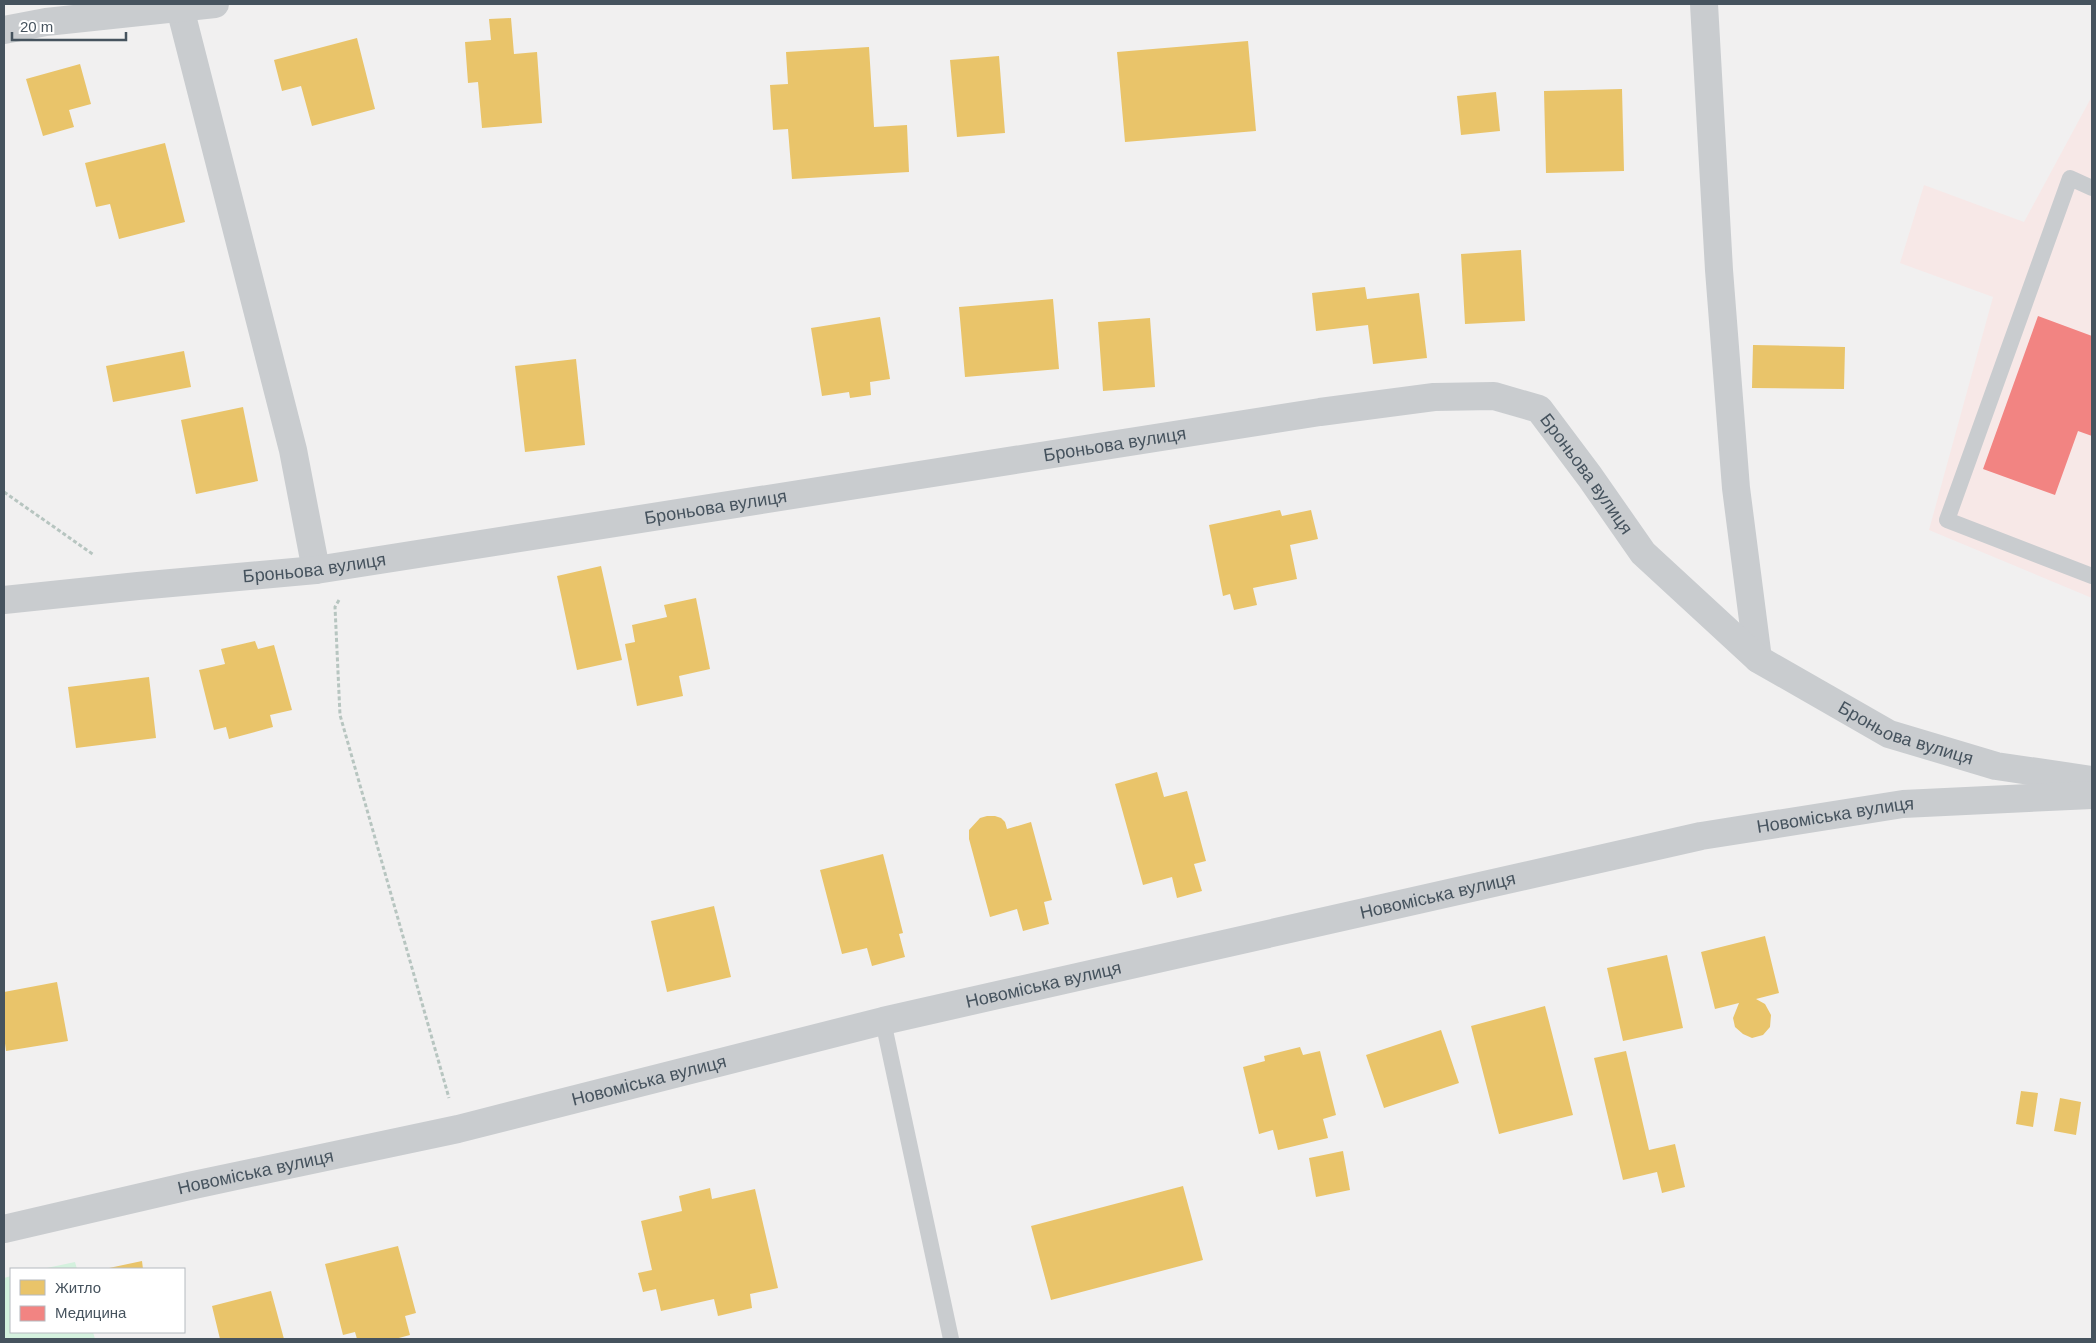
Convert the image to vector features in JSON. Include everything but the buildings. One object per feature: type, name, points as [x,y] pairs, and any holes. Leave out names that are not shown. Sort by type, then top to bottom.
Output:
[{"type":"street","points":[[4,30],[46,22],[215,4]]},
{"type":"street","points":[[1704,4],[1719,270],[1735,478],[1758,659]]},
{"type":"street","points":[[180,8],[293,450],[316,570]]},
{"type":"street","name":"Броньова вулиця","points":[[4,600],[316,570],[1320,412],[1434,397],[1494,396],[1539,409],[1590,477],[1643,553],[1758,659],[1889,734],[1996,766],[2092,780]]},
{"type":"street","name":"Новоміська вулиця","points":[[4,1229],[198,1184],[458,1129],[883,1021],[1701,836],[1903,804],[2092,795]]},
{"type":"lane","points":[[2092,188],[2070,178],[1947,520],[2092,576]]},
{"type":"lane","points":[[883,1021],[951,1339]]},
{"type":"path","points":[[4,492],[138,586]]},
{"type":"path","points":[[368,561],[348,580],[335,607],[340,715],[458,1129]]},
{"type":"shaded area","points":[[2092,96],[2092,598],[1929,530],[1993,297],[1900,263],[1924,185],[2024,222]]},
{"type":"green space","points":[[75,1262],[77,1268],[47,1268]]},
{"type":"green space","points":[[10,1276],[10,1333],[93,1333],[95,1339],[4,1339],[4,1278]]}]
